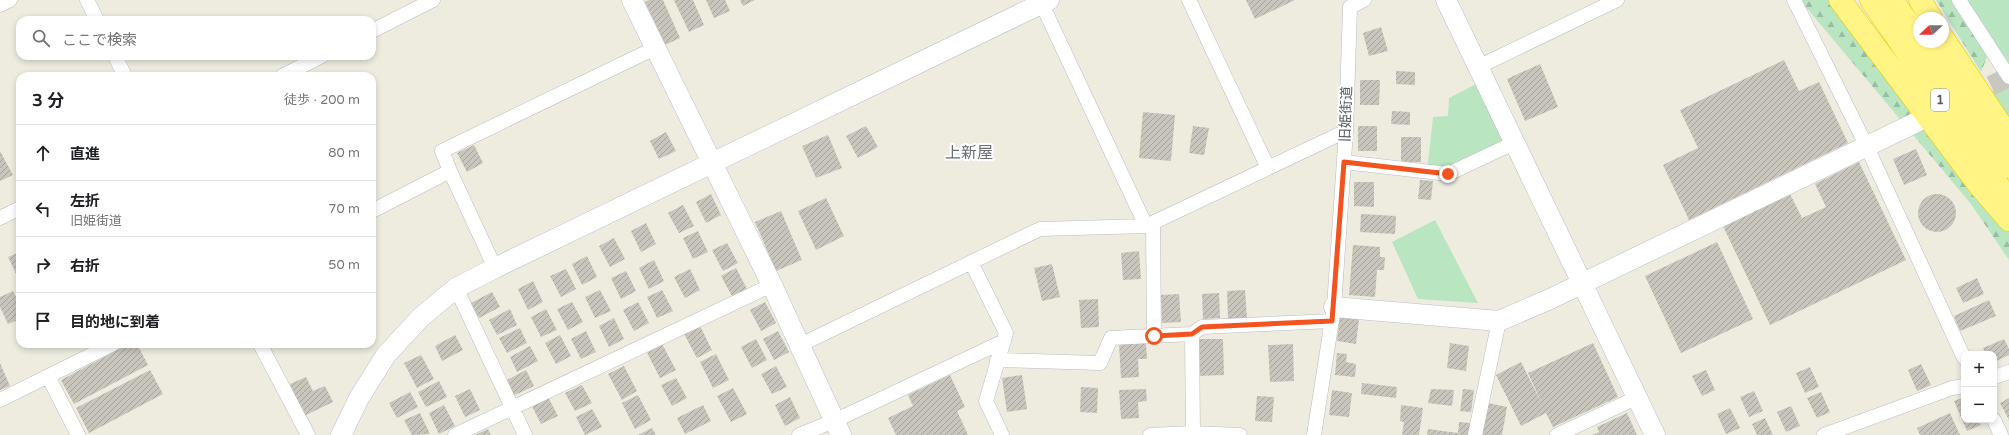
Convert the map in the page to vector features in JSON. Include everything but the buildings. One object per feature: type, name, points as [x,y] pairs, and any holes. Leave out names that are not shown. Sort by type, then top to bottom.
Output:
[{"type":"highway","points":[[1840,0],[1978,184],[2009,220]]},
{"type":"highway","name":"1","points":[[1871,0],[2009,201]]},
{"type":"highway","points":[[1892,0],[1913,30]]},
{"type":"highway","points":[[1920,0],[1927,12]]},
{"type":"highway","points":[[1949,47],[2009,137]]},
{"type":"highway","name":"1","points":[[1926,48],[2009,167]]},
{"type":"street","points":[[0,5],[10,0]]},
{"type":"street","points":[[87,0],[95,16]]},
{"type":"street","points":[[376,29],[433,0]]},
{"type":"street","points":[[632,0],[711,164],[772,285],[838,428]]},
{"type":"street","points":[[1189,0],[1268,168]]},
{"type":"street","name":"旧姫街道","points":[[1314,435],[1333,314],[1346,132],[1350,7],[1364,0]]},
{"type":"street","points":[[1446,0],[1656,435]]},
{"type":"street","points":[[1478,67],[1617,0]]},
{"type":"street","points":[[1794,0],[1868,147],[1961,351]]},
{"type":"street","points":[[1959,0],[2009,77]]},
{"type":"street","points":[[341,435],[359,398],[386,355],[420,318],[456,288],[1044,1],[1149,224],[1154,336]]},
{"type":"street","points":[[495,268],[450,171],[442,150],[655,48]]},
{"type":"street","points":[[117,60],[123,72]]},
{"type":"street","points":[[290,72],[314,60]]},
{"type":"street","points":[[997,360],[1100,363],[1111,338],[1192,334],[1202,327],[1333,314],[1499,321],[1868,147],[1916,122]]},
{"type":"street","points":[[800,345],[1040,229],[1149,224],[1346,132]]},
{"type":"street","points":[[1344,162],[1448,174],[1514,143]]},
{"type":"street","points":[[376,210],[450,171]]},
{"type":"street","points":[[0,218],[16,210]]},
{"type":"street","points":[[971,262],[1006,333],[986,401],[1002,435]]},
{"type":"street","points":[[455,435],[772,285]]},
{"type":"street","points":[[456,288],[525,435]]},
{"type":"street","points":[[1475,435],[1499,321]]},
{"type":"street","points":[[1192,334],[1193,433]]},
{"type":"street","points":[[799,435],[838,428],[1004,341]]},
{"type":"street","points":[[0,400],[105,348]]},
{"type":"street","points":[[262,348],[308,435]]},
{"type":"street","points":[[1997,376],[2009,372]]},
{"type":"street","points":[[48,376],[78,435]]},
{"type":"street","points":[[1824,435],[1937,393],[1961,387]]},
{"type":"street","points":[[1557,435],[1638,397]]},
{"type":"street","points":[[1995,423],[2001,435]]},
{"type":"street","points":[[1150,435],[1193,433],[1240,435]]},
{"type":"green space","points":[[1800,0],[1828,0],[1923,111],[2009,226],[2009,260],[1971,204]]},
{"type":"green space","points":[[1936,0],[1955,0],[1989,52],[1981,72],[1949,21],[1949,12],[1944,12]]},
{"type":"green space","points":[[1965,0],[2009,0],[2009,71]]},
{"type":"green space","points":[[1476,84],[1508,146],[1448,174],[1427,171],[1433,117],[1448,116],[1449,98]]},
{"type":"green space","points":[[2009,85],[2009,120],[1991,91]]},
{"type":"green space","points":[[1435,220],[1478,303],[1418,299],[1392,242]]},
{"type":"tunnel","points":[[1964,99],[2009,77]]},
{"type":"district","name":"上新屋","points":[[969,153]]},
{"type":"route","points":[[1154,336],[1192,334],[1202,327],[1332,321],[1344,162],[1448,174]]}]
